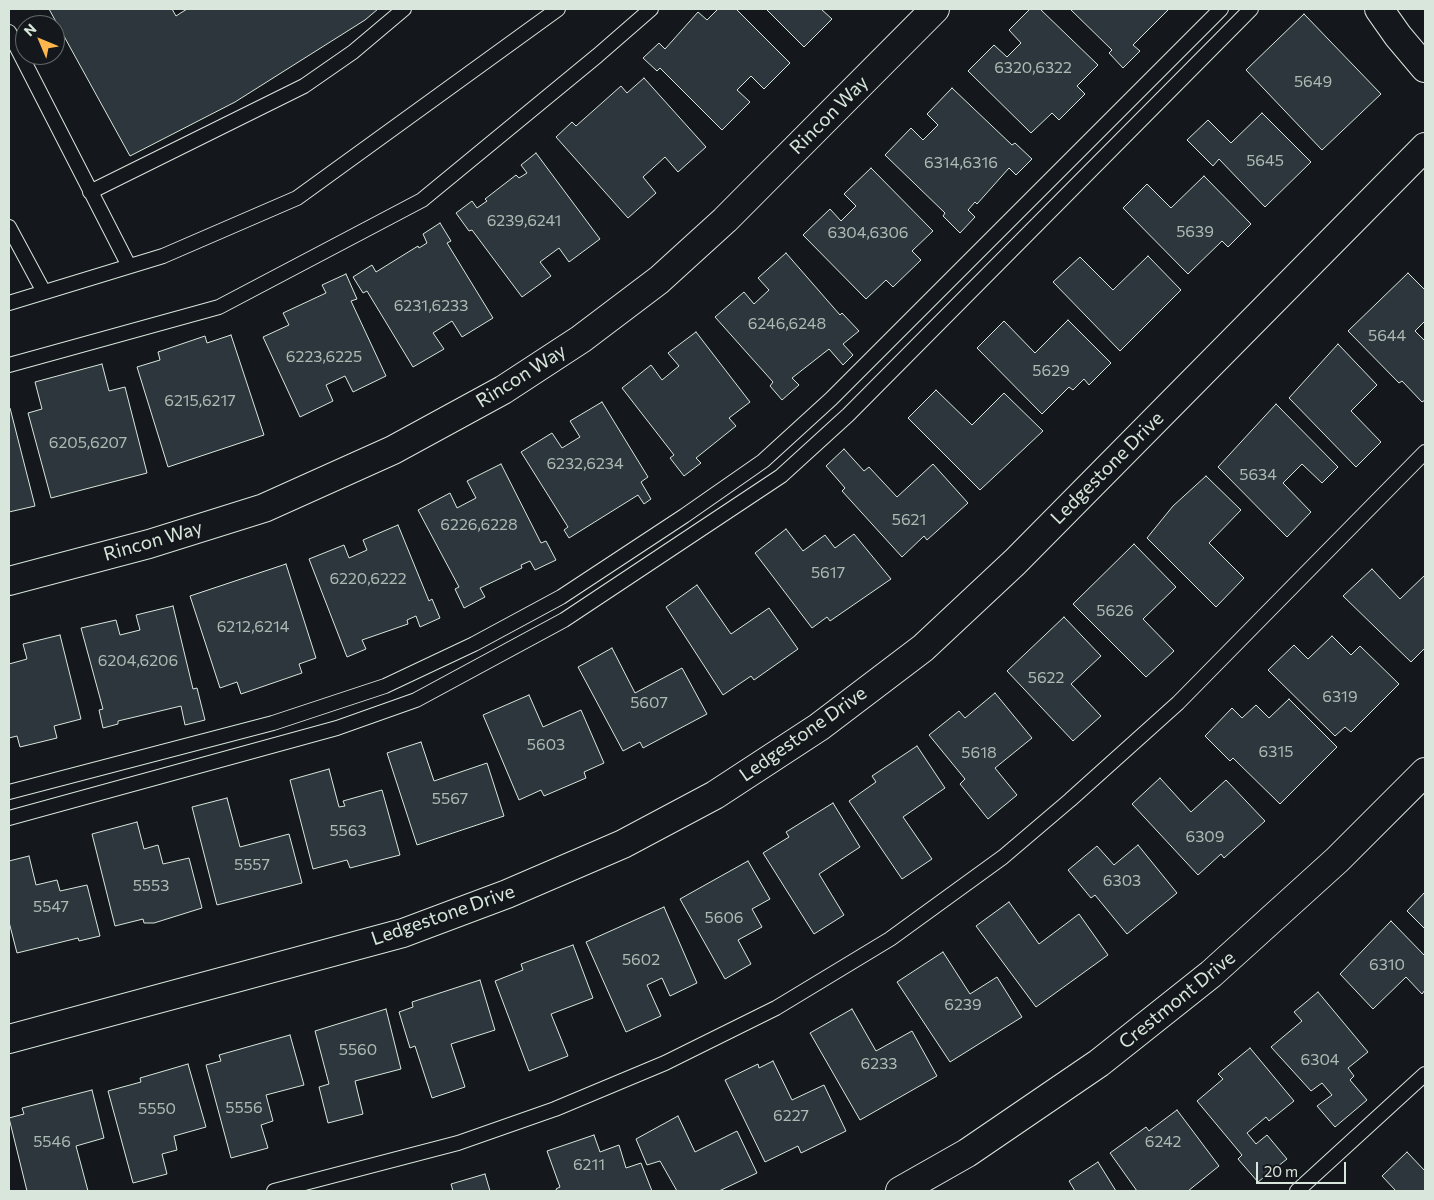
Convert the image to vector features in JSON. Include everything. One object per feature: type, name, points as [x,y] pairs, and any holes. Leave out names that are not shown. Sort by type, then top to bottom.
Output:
[{"type":"street","name":"Rincon Way","points":[[9,581],[149,544],[264,508],[393,450],[503,390],[581,339],[659,280],[725,220],[935,9]]},
{"type":"street","points":[[1379,9],[1398,36],[1425,68]]},
{"type":"street","name":"Ledgestone Drive","points":[[9,1039],[403,933],[507,894],[623,844],[715,795],[819,727],[923,648],[1015,562],[1425,147]]},
{"type":"street","name":"Crestmont Drive","points":[[900,1191],[967,1153],[1099,1064],[1219,968],[1337,860],[1425,772]]},
{"type":"lane","points":[[90,192],[304,86],[353,52],[404,9]]},
{"type":"lane","points":[[9,303],[163,256],[297,198],[558,9]]},
{"type":"lane","points":[[9,366],[219,307],[422,200],[597,56],[651,9]]},
{"type":"lane","points":[[9,792],[273,723],[385,686],[474,644],[561,597],[684,516],[763,461],[831,399],[1221,9]]},
{"type":"lane","points":[[9,818],[337,728],[416,700],[564,620],[781,476],[848,415],[1251,9]]},
{"type":"lane","points":[[9,32],[128,266]]},
{"type":"lane","points":[[9,227],[44,292]]},
{"type":"lane","points":[[274,1191],[458,1143],[555,1109],[665,1063],[776,1008],[890,939],[1003,857],[1070,800],[1163,716],[1425,452]]},
{"type":"lane","points":[[1296,1191],[1425,1074]]},
{"type":"building","points":[[49,9],[172,9],[176,16],[187,9],[378,9],[365,20],[235,102],[130,156],[65,38],[65,15],[52,15]]},
{"type":"building","points":[[718,9],[736,9],[790,63],[764,89],[751,76],[737,90],[750,102],[722,130],[660,68],[657,71],[643,58],[659,43],[665,49],[698,12],[707,20]]},
{"type":"building","points":[[766,9],[821,9],[832,19],[804,47]]},
{"type":"building","points":[[1030,9],[1040,9],[1098,65],[1077,86],[1085,94],[1059,120],[1052,113],[1031,133],[968,71],[994,45],[1007,57],[1021,43],[1009,30]]},
{"type":"building","points":[[1070,9],[1169,9],[1133,45],[1140,51],[1123,68],[1109,53],[1112,50]]},
{"type":"building","points":[[1304,14],[1381,94],[1322,150],[1246,70]]},
{"type":"building","points":[[644,78],[706,147],[678,172],[665,157],[643,177],[656,193],[628,218],[556,137],[572,122],[576,126],[621,86],[627,93]]},
{"type":"building","points":[[952,88],[1012,145],[1015,143],[1032,159],[1016,175],[1009,168],[977,204],[975,202],[968,210],[975,217],[960,233],[943,216],[945,213],[885,155],[911,128],[923,140],[938,125],[927,114]]},
{"type":"building","points":[[1262,113],[1311,162],[1265,207],[1219,159],[1213,166],[1187,140],[1208,120],[1231,143]]},
{"type":"building","points":[[536,153],[600,239],[569,262],[559,248],[540,262],[551,276],[522,297],[472,230],[469,231],[456,213],[472,201],[477,208],[487,201],[485,199],[516,175],[519,178],[527,173],[521,165]]},
{"type":"building","points":[[871,168],[933,231],[912,251],[921,260],[893,287],[886,280],[866,299],[803,235],[830,209],[841,221],[856,206],[844,194]]},
{"type":"building","points":[[1204,176],[1251,224],[1228,247],[1222,241],[1188,274],[1123,208],[1147,184],[1171,208]]},
{"type":"building","points":[[440,223],[451,241],[447,243],[493,318],[462,337],[452,321],[433,333],[444,349],[413,367],[367,291],[363,293],[353,277],[372,265],[376,272],[418,246],[419,248],[427,243],[423,234]]},
{"type":"building","points":[[786,253],[840,315],[842,313],[859,331],[843,344],[853,355],[843,365],[829,349],[792,378],[799,385],[782,400],[770,386],[773,382],[715,317],[744,292],[754,304],[769,290],[758,278]]},
{"type":"building","points":[[1148,256],[1181,290],[1120,351],[1053,282],[1080,257],[1113,290]]},
{"type":"building","points":[[1408,273],[1425,290],[1425,321],[1415,331],[1425,341],[1425,400],[1422,402],[1402,381],[1399,383],[1348,331]]},
{"type":"building","points":[[346,274],[357,299],[351,301],[386,376],[353,392],[345,376],[326,385],[333,401],[300,417],[263,337],[289,325],[283,313],[326,293],[322,285]]},
{"type":"building","points":[[1068,320],[1111,363],[1089,385],[1084,379],[1073,390],[1069,387],[1042,414],[977,348],[1004,321],[1035,353]]},
{"type":"building","points":[[696,332],[750,402],[729,418],[736,426],[696,458],[701,463],[684,476],[670,458],[674,455],[622,388],[651,365],[662,380],[679,366],[668,353]]},
{"type":"building","points":[[231,335],[264,435],[168,467],[137,367],[160,360],[158,352],[205,336],[207,343]]},
{"type":"building","points":[[1338,344],[1377,385],[1351,411],[1381,442],[1356,467],[1289,398]]},
{"type":"building","points":[[102,364],[109,391],[125,387],[147,473],[51,498],[28,413],[42,409],[35,382]]},
{"type":"building","points":[[936,390],[972,425],[1004,393],[1043,431],[980,490],[908,418]]},
{"type":"building","points":[[602,402],[648,477],[641,482],[651,499],[644,504],[638,495],[569,538],[564,530],[568,527],[521,452],[552,433],[562,448],[580,437],[570,421]]},
{"type":"building","points":[[1276,404],[1338,467],[1322,483],[1302,464],[1283,483],[1311,512],[1287,537],[1218,467]]},
{"type":"building","points":[[9,408],[35,506],[9,512]]},
{"type":"building","points":[[844,449],[864,471],[869,467],[897,497],[933,464],[968,503],[927,540],[924,536],[902,557],[842,491],[845,488],[826,466]]},
{"type":"building","points":[[501,464],[541,543],[546,541],[556,560],[535,570],[530,561],[521,565],[522,568],[480,588],[485,597],[464,608],[455,589],[459,587],[418,510],[450,493],[457,508],[476,498],[467,481]]},
{"type":"building","points":[[1206,476],[1241,510],[1209,543],[1244,578],[1216,607],[1147,538],[1173,506]]},
{"type":"building","points":[[398,525],[429,601],[432,599],[440,618],[420,627],[416,616],[407,620],[408,624],[362,640],[366,649],[347,657],[309,559],[344,545],[349,558],[367,550],[363,540]]},
{"type":"building","points":[[786,529],[803,551],[825,535],[835,548],[854,534],[891,579],[830,621],[827,617],[812,628],[755,553]]},
{"type":"building","points":[[1134,544],[1176,587],[1143,619],[1174,651],[1146,677],[1073,604]]},
{"type":"building","points":[[286,564],[316,658],[299,664],[302,673],[241,694],[237,682],[220,688],[190,596]]},
{"type":"building","points":[[1372,569],[1400,599],[1425,575],[1425,648],[1411,662],[1343,596]]},
{"type":"building","points":[[697,585],[731,634],[769,608],[798,649],[754,680],[751,676],[723,695],[666,607]]},
{"type":"building","points":[[173,606],[193,689],[197,688],[205,720],[185,725],[181,706],[118,721],[118,724],[103,728],[99,710],[103,709],[81,628],[116,620],[120,635],[140,630],[136,615]]},
{"type":"building","points":[[1064,617],[1101,656],[1071,684],[1101,716],[1073,741],[1007,671]]},
{"type":"building","points":[[60,635],[81,719],[54,726],[57,738],[20,747],[17,736],[9,738],[9,664],[27,659],[23,644]]},
{"type":"building","points":[[1332,636],[1351,655],[1360,646],[1399,684],[1351,732],[1345,727],[1335,736],[1268,670],[1294,645],[1308,659]]},
{"type":"building","points":[[612,648],[635,693],[682,668],[707,714],[643,748],[640,742],[623,751],[578,667]]},
{"type":"building","points":[[995,693],[1032,738],[995,768],[1017,795],[988,819],[960,784],[965,779],[929,735],[959,711],[965,718]]},
{"type":"building","points":[[529,695],[543,727],[581,710],[604,763],[584,772],[586,778],[544,796],[541,790],[519,800],[483,715]]},
{"type":"building","points":[[1289,699],[1337,747],[1280,804],[1233,758],[1230,761],[1205,736],[1232,708],[1242,718],[1256,705],[1269,718]]},
{"type":"building","points":[[421,742],[434,781],[487,763],[504,816],[417,845],[387,753]]},
{"type":"building","points":[[917,746],[945,788],[903,817],[932,859],[902,879],[849,801],[876,782],[872,776]]},
{"type":"building","points":[[329,769],[339,807],[345,806],[343,801],[382,790],[400,855],[350,868],[347,860],[313,869],[290,780]]},
{"type":"building","points":[[1160,778],[1191,812],[1226,780],[1265,821],[1224,858],[1221,854],[1198,875],[1132,804]]},
{"type":"building","points":[[227,798],[240,847],[289,834],[302,883],[217,905],[192,807]]},
{"type":"building","points":[[833,803],[860,847],[819,874],[844,915],[814,934],[763,853],[789,837],[786,832]]},
{"type":"building","points":[[137,822],[144,849],[158,845],[163,864],[189,858],[202,908],[154,923],[144,923],[143,919],[115,926],[92,834]]},
{"type":"building","points":[[1138,845],[1177,893],[1127,934],[1095,895],[1091,898],[1068,870],[1097,846],[1114,865]]},
{"type":"building","points":[[29,856],[36,885],[57,880],[60,891],[87,885],[100,936],[79,941],[78,938],[17,953],[9,922],[9,861]]},
{"type":"building","points":[[748,861],[770,899],[752,909],[762,927],[738,940],[751,964],[725,979],[680,899]]},
{"type":"building","points":[[1425,892],[1425,929],[1407,911]]},
{"type":"building","points":[[1009,902],[1039,944],[1079,914],[1108,955],[1036,1007],[976,926]]},
{"type":"building","points":[[664,907],[697,983],[670,996],[662,978],[647,985],[661,1016],[626,1032],[586,942]]},
{"type":"building","points":[[1391,921],[1425,956],[1425,990],[1422,994],[1406,977],[1373,1009],[1340,974]]},
{"type":"building","points":[[573,945],[593,998],[551,1014],[568,1056],[529,1071],[495,981],[523,970],[521,964]]},
{"type":"building","points":[[943,952],[970,994],[997,977],[1022,1017],[950,1062],[897,982]]},
{"type":"building","points":[[480,980],[495,1030],[451,1044],[465,1087],[432,1098],[415,1046],[410,1048],[399,1012],[413,1007],[412,1002]]},
{"type":"building","points":[[1318,992],[1368,1052],[1348,1068],[1354,1076],[1350,1080],[1367,1100],[1335,1127],[1317,1106],[1332,1095],[1322,1083],[1311,1091],[1271,1047],[1302,1021],[1294,1012]]},
{"type":"building","points":[[386,1009],[401,1069],[355,1081],[363,1114],[328,1123],[319,1087],[329,1084],[315,1031]]},
{"type":"building","points":[[852,1009],[876,1051],[912,1031],[937,1076],[860,1120],[810,1033]]},
{"type":"building","points":[[290,1035],[304,1085],[266,1095],[273,1121],[261,1125],[268,1148],[231,1158],[206,1065],[221,1061],[219,1055]]},
{"type":"building","points":[[1250,1048],[1294,1101],[1269,1121],[1266,1117],[1247,1133],[1256,1144],[1267,1135],[1287,1159],[1258,1182],[1238,1159],[1242,1155],[1197,1101],[1223,1079],[1218,1074]]},
{"type":"building","points":[[773,1061],[792,1100],[824,1085],[846,1131],[801,1153],[798,1146],[765,1162],[725,1080],[758,1064],[759,1068]]},
{"type":"building","points":[[188,1064],[206,1127],[174,1136],[177,1150],[162,1154],[167,1174],[133,1183],[108,1091],[141,1082],[140,1078]]},
{"type":"building","points":[[92,1090],[104,1138],[76,1146],[88,1191],[27,1191],[9,1118],[24,1114],[22,1108]]},
{"type":"building","points":[[1177,1110],[1219,1166],[1188,1191],[1137,1191],[1110,1153],[1146,1127],[1149,1131]]},
{"type":"building","points":[[678,1116],[695,1152],[737,1131],[757,1173],[719,1191],[677,1191],[660,1161],[647,1165],[636,1139]]},
{"type":"building","points":[[594,1135],[600,1152],[619,1145],[626,1168],[641,1163],[652,1191],[557,1191],[556,1189],[560,1187],[547,1151]]},
{"type":"building","points":[[1407,1152],[1425,1171],[1425,1191],[1396,1191],[1382,1176]]},
{"type":"building","points":[[1098,1162],[1116,1191],[1075,1191],[1069,1181]]},
{"type":"building","points":[[485,1174],[490,1191],[453,1191],[451,1184]]}]
